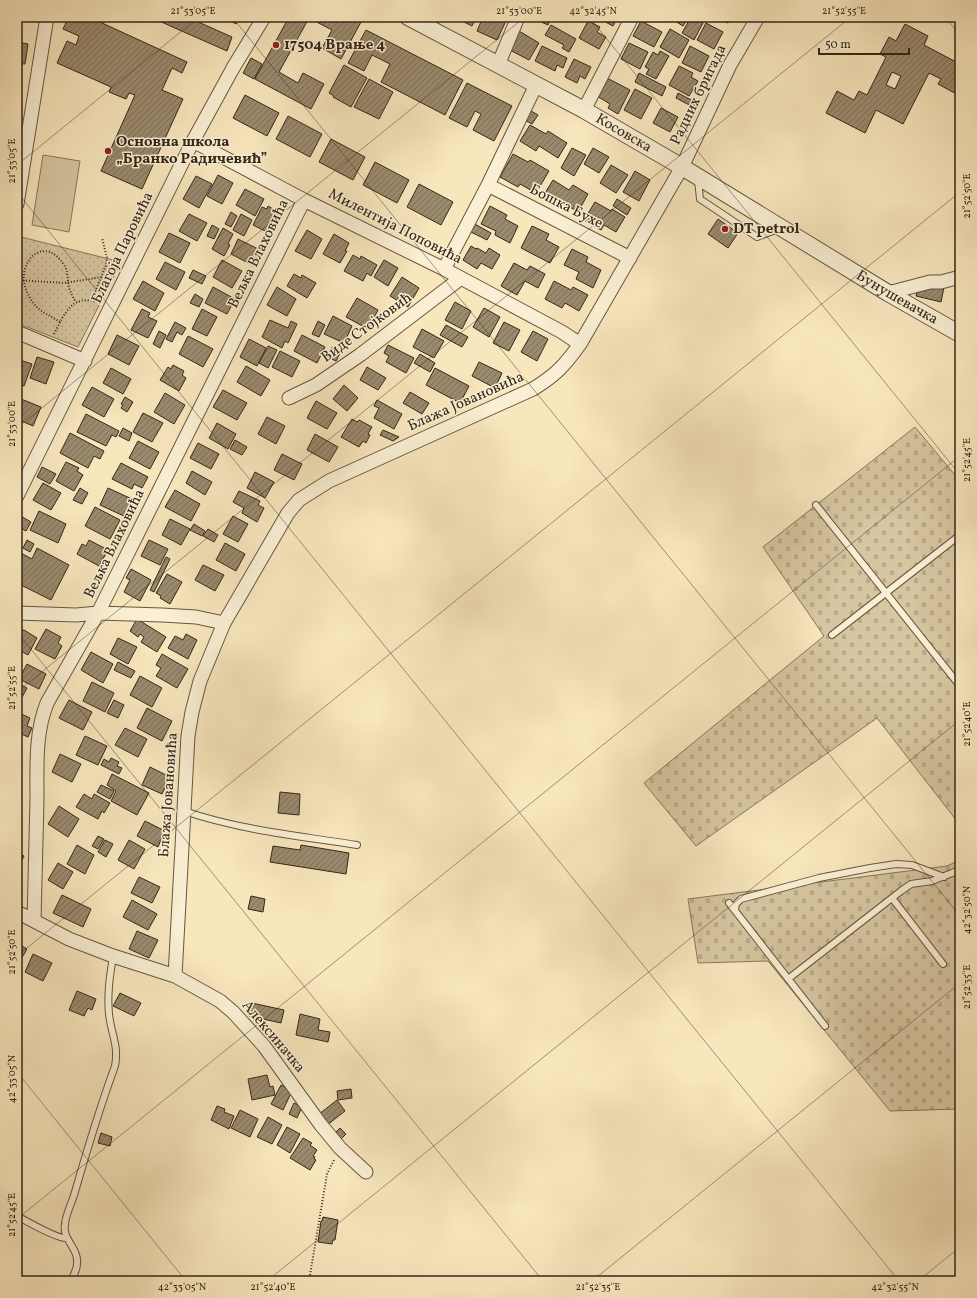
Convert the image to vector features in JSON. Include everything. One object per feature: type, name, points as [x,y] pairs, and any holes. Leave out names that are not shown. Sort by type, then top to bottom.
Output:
[{"type":"street","points":[[17,204],[47,17]]},
{"type":"street","name":"Благоја Паровића","points":[[17,496],[193,141],[233,68],[264,17]]},
{"type":"street","name":"Косовска","points":[[408,17],[584,110],[698,176],[834,260]]},
{"type":"street","points":[[498,65],[518,17]]},
{"type":"street","points":[[584,110],[632,17]]},
{"type":"street","name":"Радних бригада","points":[[682,167],[730,66],[758,17]]},
{"type":"street","points":[[444,269],[488,185],[536,85]]},
{"type":"street","name":"Милентија Поповића","points":[[193,141],[304,200],[444,269],[562,332],[580,344]]},
{"type":"street","name":"Блажа Јовановића","points":[[175,976],[188,736],[192,712],[200,681],[224,622],[288,513],[299,500],[329,481],[533,389],[554,376],[580,344],[682,167]]},
{"type":"street","name":"Бошка Бухе","points":[[488,185],[630,258]]},
{"type":"street","name":"Вељка Влаховића","points":[[34,921],[39,730],[42,714],[98,614],[304,200]]},
{"type":"street","name":"Бунушевачка","points":[[834,260],[960,334]]},
{"type":"street","points":[[888,293],[930,282],[941,282],[960,277]]},
{"type":"street","name":"Виде Стојковић","points":[[289,398],[316,385],[360,355],[461,278]]},
{"type":"street","points":[[17,332],[85,361]]},
{"type":"street","points":[[17,613],[162,615],[196,617],[224,622]]},
{"type":"street","name":"Алексиначка","points":[[17,912],[69,939],[113,956],[175,976],[220,1001],[264,1046],[321,1125],[340,1148],[366,1172]]},
{"type":"lane","points":[[816,505],[960,686]]},
{"type":"lane","points":[[832,635],[960,535]]},
{"type":"lane","points":[[184,811],[213,820],[266,831],[357,845]]},
{"type":"lane","points":[[735,910],[736,904],[741,899],[818,878],[870,868],[896,864],[912,865],[944,877]]},
{"type":"lane","points":[[788,979],[911,884],[932,881],[960,869]]},
{"type":"lane","points":[[892,898],[943,964]]},
{"type":"lane","points":[[729,903],[825,1026]]},
{"type":"lane","points":[[71,1281],[77,1264],[77,1259],[75,1249],[67,1238],[64,1230],[65,1222],[117,1057],[117,1050],[109,1017],[108,1000],[113,956]]},
{"type":"lane","points":[[17,1216],[58,1237],[65,1239],[67,1238]]},
{"type":"path","points":[[17,258],[21,237]]},
{"type":"path","points":[[92,300],[102,277],[107,258],[102,238]]},
{"type":"path","points":[[60,322],[38,308],[28,295],[24,281],[24,270],[30,257],[41,252],[48,252],[60,260],[65,266],[69,275],[68,282],[71,293],[76,302]]},
{"type":"path","points":[[17,280],[68,282],[102,277]]},
{"type":"path","points":[[53,337],[67,311],[76,302],[82,299],[100,303]]},
{"type":"path","points":[[309,1281],[326,1174],[340,1148]]},
{"type":"green space","points":[[43,155],[80,161],[69,232],[32,225]]},
{"type":"green space","points":[[21,237],[121,262],[78,347],[17,323],[17,258]]},
{"type":"green space","points":[[915,427],[960,481],[960,825],[877,718],[696,846],[644,783],[824,636],[763,547]]},
{"type":"green space","points":[[960,860],[960,1109],[890,1111],[768,961],[698,963],[688,899],[947,866]]},
{"type":"building","points":[[17,17],[21,17],[18,34],[17,34]]},
{"type":"building","points":[[69,17],[89,17],[187,62],[182,73],[172,68],[162,90],[183,99],[142,189],[101,171],[135,95],[129,93],[126,99],[109,92],[111,87],[57,63],[67,41],[76,45],[79,36],[63,29]]},
{"type":"building","points":[[150,17],[187,17],[232,37],[227,51]]},
{"type":"building","points":[[230,17],[240,17],[236,24],[229,20]]},
{"type":"building","points":[[289,17],[352,17],[361,22],[341,59],[322,48],[332,30],[309,18],[279,72],[298,83],[303,73],[324,84],[311,109],[255,79]]},
{"type":"building","points":[[454,17],[476,17],[472,26]]},
{"type":"building","points":[[483,17],[497,17],[496,19],[505,23],[497,40],[477,31]]},
{"type":"building","points":[[530,17],[551,17],[548,25]]},
{"type":"building","points":[[596,17],[618,17],[613,26]]},
{"type":"building","points":[[677,17],[688,17],[683,26],[675,21]]},
{"type":"building","points":[[691,17],[703,23],[694,40],[682,33]]},
{"type":"building","points":[[715,17],[731,17],[728,23]]},
{"type":"building","points":[[588,21],[600,27],[597,32],[606,37],[599,49],[579,38]]},
{"type":"building","points":[[641,21],[662,32],[654,47],[633,36]]},
{"type":"building","points":[[706,23],[723,32],[714,49],[697,40]]},
{"type":"building","points":[[905,24],[928,36],[924,45],[960,64],[960,96],[938,84],[941,79],[929,73],[903,124],[876,110],[865,133],[826,113],[837,91],[854,100],[859,91],[867,95],[886,57],[880,54],[889,37],[896,41]],"holes":[[[892,72],[901,76],[895,89],[886,85]]]},
{"type":"building","points":[[551,25],[576,39],[569,52],[562,48],[564,45],[545,35]]},
{"type":"building","points":[[670,29],[689,40],[679,58],[660,47]]},
{"type":"building","points":[[366,30],[463,80],[445,115],[381,82],[390,64],[372,55],[364,71],[348,63]]},
{"type":"building","points":[[519,31],[539,43],[529,60],[508,49]]},
{"type":"building","points":[[17,42],[28,44],[25,64],[17,63]]},
{"type":"building","points":[[629,43],[648,52],[640,69],[621,59]]},
{"type":"building","points":[[542,46],[567,58],[563,68],[557,65],[555,71],[535,61]]},
{"type":"building","points":[[690,46],[709,56],[701,72],[682,63]]},
{"type":"building","points":[[660,51],[669,56],[656,79],[646,74],[649,69],[645,67],[653,52],[658,55]]},
{"type":"building","points":[[251,58],[262,64],[254,79],[243,73]]},
{"type":"building","points":[[574,59],[591,67],[585,79],[580,76],[577,83],[565,77]]},
{"type":"building","points":[[344,65],[367,78],[351,107],[333,97],[334,96],[329,93]]},
{"type":"building","points":[[679,66],[693,73],[691,77],[698,81],[689,96],[669,85]]},
{"type":"building","points":[[639,73],[666,87],[662,96],[635,82]]},
{"type":"building","points":[[607,78],[630,90],[618,114],[608,108],[610,104],[597,96]]},
{"type":"building","points":[[369,79],[393,92],[379,119],[354,107]]},
{"type":"building","points":[[467,83],[512,106],[494,141],[473,130],[481,114],[475,111],[467,127],[449,118]]},
{"type":"building","points":[[635,89],[652,98],[641,119],[624,110]]},
{"type":"building","points":[[678,93],[697,103],[695,108],[676,98]]},
{"type":"building","points":[[245,95],[279,113],[267,136],[233,118]]},
{"type":"building","points":[[661,108],[678,117],[670,132],[653,123]]},
{"type":"building","points":[[531,111],[538,115],[532,124],[525,120]]},
{"type":"building","points":[[288,116],[322,134],[310,157],[276,139]]},
{"type":"building","points":[[530,125],[546,134],[548,131],[567,143],[558,158],[539,146],[536,151],[520,141]]},
{"type":"building","points":[[331,139],[365,157],[353,180],[319,162]]},
{"type":"building","points":[[572,148],[586,155],[574,176],[561,168]]},
{"type":"building","points":[[593,148],[609,157],[599,173],[584,164]]},
{"type":"building","points":[[513,154],[528,162],[530,160],[549,171],[536,193],[520,184],[518,187],[500,177]]},
{"type":"building","points":[[375,162],[409,180],[397,203],[363,185]]},
{"type":"building","points":[[611,165],[628,175],[616,193],[600,183]]},
{"type":"building","points":[[635,171],[650,180],[639,201],[623,192]]},
{"type":"building","points":[[218,175],[233,183],[222,204],[207,196]]},
{"type":"building","points":[[196,176],[212,184],[199,208],[183,199]]},
{"type":"building","points":[[553,180],[569,190],[573,185],[588,194],[578,212],[562,202],[559,208],[542,198]]},
{"type":"building","points":[[419,184],[453,202],[441,225],[407,207]]},
{"type":"building","points":[[245,189],[264,199],[255,216],[236,205]]},
{"type":"building","points":[[617,199],[631,208],[627,215],[613,206]]},
{"type":"building","points":[[595,202],[611,211],[612,209],[625,217],[616,232],[604,225],[601,230],[584,220]]},
{"type":"building","points":[[268,206],[278,212],[267,232],[253,225],[262,207],[267,209]]},
{"type":"building","points":[[490,206],[507,215],[505,219],[518,226],[510,243],[495,235],[496,231],[481,224]]},
{"type":"building","points":[[231,212],[237,216],[231,227],[225,224]]},
{"type":"building","points":[[189,214],[207,223],[197,241],[179,231]]},
{"type":"building","points":[[241,214],[252,220],[244,236],[233,230]]},
{"type":"building","points":[[718,219],[738,233],[728,248],[708,234]]},
{"type":"building","points":[[473,223],[491,233],[487,240],[469,231]]},
{"type":"building","points":[[212,225],[219,229],[214,239],[207,236]]},
{"type":"building","points":[[532,226],[549,234],[546,240],[559,247],[550,263],[521,248]]},
{"type":"building","points":[[223,228],[233,234],[228,244],[230,245],[224,256],[212,249]]},
{"type":"building","points":[[307,230],[322,239],[311,259],[295,251]]},
{"type":"building","points":[[169,233],[190,243],[180,263],[159,252]]},
{"type":"building","points":[[334,234],[349,243],[345,251],[347,251],[340,263],[323,254]]},
{"type":"building","points":[[238,239],[262,251],[254,266],[231,254]]},
{"type":"building","points":[[471,246],[486,253],[489,248],[500,255],[492,269],[481,263],[477,269],[463,260]]},
{"type":"building","points":[[572,249],[588,257],[586,262],[601,270],[593,288],[576,279],[579,272],[564,265]]},
{"type":"building","points":[[353,255],[360,259],[361,256],[377,265],[371,276],[367,273],[363,281],[344,271]]},
{"type":"building","points":[[222,260],[242,271],[232,288],[213,277]]},
{"type":"building","points":[[384,260],[398,268],[388,286],[374,277]]},
{"type":"building","points":[[165,262],[185,272],[176,290],[156,279]]},
{"type":"building","points":[[514,263],[527,270],[530,266],[545,274],[538,288],[525,281],[517,295],[501,286]]},
{"type":"building","points":[[193,270],[206,276],[202,284],[189,278]]},
{"type":"building","points":[[294,274],[301,278],[302,275],[316,283],[307,298],[287,286]]},
{"type":"building","points":[[402,277],[419,288],[408,307],[390,296]]},
{"type":"building","points":[[143,281],[164,293],[155,311],[133,299]]},
{"type":"building","points":[[554,281],[571,290],[573,287],[588,295],[579,311],[565,303],[562,308],[545,299]]},
{"type":"building","points":[[213,287],[235,299],[227,314],[205,303]]},
{"type":"building","points":[[277,287],[296,299],[287,316],[267,305]]},
{"type":"building","points":[[944,287],[941,302],[916,296],[918,288]]},
{"type":"building","points":[[195,294],[203,299],[199,307],[190,303]]},
{"type":"building","points":[[357,298],[378,310],[368,329],[346,317]]},
{"type":"building","points":[[455,302],[471,311],[462,329],[445,320]]},
{"type":"building","points":[[484,308],[500,317],[489,337],[473,327]]},
{"type":"building","points":[[142,309],[150,313],[148,317],[157,321],[148,338],[131,330]]},
{"type":"building","points":[[202,309],[217,317],[207,336],[192,329]]},
{"type":"building","points":[[333,316],[352,326],[344,343],[324,334]]},
{"type":"building","points":[[270,320],[288,328],[291,321],[297,324],[288,343],[285,341],[282,348],[262,337]]},
{"type":"building","points":[[318,321],[325,325],[319,337],[312,334]]},
{"type":"building","points":[[175,322],[186,328],[182,335],[177,332],[172,342],[166,339]]},
{"type":"building","points":[[504,322],[520,330],[509,351],[493,343]]},
{"type":"building","points":[[446,325],[468,337],[462,347],[440,335]]},
{"type":"building","points":[[422,329],[444,341],[434,358],[413,347]]},
{"type":"building","points":[[159,331],[166,335],[160,348],[153,344]]},
{"type":"building","points":[[533,331],[548,339],[537,361],[521,352]]},
{"type":"building","points":[[117,335],[139,346],[129,365],[108,354]]},
{"type":"building","points":[[302,335],[325,347],[317,363],[294,351]]},
{"type":"building","points":[[188,336],[213,349],[203,367],[179,354]]},
{"type":"building","points":[[249,339],[266,348],[257,366],[240,357]]},
{"type":"building","points":[[388,345],[414,358],[406,373],[386,362],[389,356],[384,353]]},
{"type":"building","points":[[268,346],[277,350],[268,368],[259,363]]},
{"type":"building","points":[[332,347],[341,351],[336,361],[327,357]]},
{"type":"building","points":[[280,351],[300,361],[292,377],[272,367]]},
{"type":"building","points":[[420,354],[435,363],[430,372],[414,363]]},
{"type":"building","points":[[37,357],[54,362],[46,384],[30,378]]},
{"type":"building","points":[[17,359],[32,364],[24,386],[17,383]]},
{"type":"building","points":[[479,362],[502,373],[495,388],[472,376]]},
{"type":"building","points":[[173,365],[184,371],[182,375],[186,378],[179,391],[160,380],[168,367],[171,369]]},
{"type":"building","points":[[246,366],[270,380],[261,396],[237,382]]},
{"type":"building","points":[[367,367],[386,378],[378,390],[360,380]]},
{"type":"building","points":[[111,368],[131,379],[123,394],[103,383]]},
{"type":"building","points":[[435,368],[469,386],[460,403],[426,385]]},
{"type":"building","points":[[344,385],[358,398],[347,411],[333,399]]},
{"type":"building","points":[[92,387],[114,399],[104,417],[82,405]]},
{"type":"building","points":[[223,390],[247,403],[237,420],[213,407]]},
{"type":"building","points":[[410,392],[429,403],[422,414],[403,403]]},
{"type":"building","points":[[165,393],[185,405],[174,424],[154,412]]},
{"type":"building","points":[[125,397],[133,402],[127,412],[121,408],[123,405],[121,404]]},
{"type":"building","points":[[21,399],[41,407],[33,426],[17,419],[17,409]]},
{"type":"building","points":[[377,400],[402,414],[394,429],[374,418],[379,408],[374,406]]},
{"type":"building","points":[[316,401],[337,413],[327,429],[307,418]]},
{"type":"building","points":[[143,413],[163,423],[152,442],[133,432]]},
{"type":"building","points":[[86,414],[119,431],[116,437],[112,435],[106,446],[77,432]]},
{"type":"building","points":[[267,417],[285,426],[276,444],[258,434]]},
{"type":"building","points":[[352,419],[357,422],[359,420],[372,427],[368,434],[370,435],[366,443],[363,441],[359,447],[341,437]]},
{"type":"building","points":[[217,423],[236,434],[228,449],[209,438]]},
{"type":"building","points":[[123,428],[132,433],[129,441],[119,436]]},
{"type":"building","points":[[383,430],[399,437],[393,441],[380,435]]},
{"type":"building","points":[[70,433],[104,451],[100,459],[94,456],[88,468],[60,453]]},
{"type":"building","points":[[315,434],[338,447],[329,462],[307,450]]},
{"type":"building","points":[[235,440],[247,447],[242,455],[230,449]]},
{"type":"building","points":[[138,441],[159,452],[150,469],[129,458]]},
{"type":"building","points":[[198,443],[219,454],[211,469],[190,458]]},
{"type":"building","points":[[282,454],[302,464],[294,480],[274,470]]},
{"type":"building","points":[[66,462],[79,468],[77,471],[83,475],[74,491],[56,481]]},
{"type":"building","points":[[121,463],[148,477],[142,488],[134,484],[132,489],[112,479]]},
{"type":"building","points":[[42,467],[56,474],[50,484],[37,477]]},
{"type":"building","points":[[192,471],[212,482],[205,495],[186,483]]},
{"type":"building","points":[[255,472],[274,482],[265,498],[247,488]]},
{"type":"building","points":[[43,483],[61,493],[51,510],[33,500]]},
{"type":"building","points":[[80,488],[88,493],[82,504],[73,500]]},
{"type":"building","points":[[108,488],[134,500],[126,517],[100,505]]},
{"type":"building","points":[[175,490],[200,504],[191,521],[165,507]]},
{"type":"building","points":[[239,491],[260,501],[258,505],[264,508],[257,522],[242,513],[244,508],[233,502]]},
{"type":"building","points":[[95,507],[120,520],[110,539],[85,526]]},
{"type":"building","points":[[39,511],[66,524],[58,543],[30,530]]},
{"type":"building","points":[[19,515],[31,522],[26,531],[17,526],[17,519]]},
{"type":"building","points":[[233,516],[248,524],[238,542],[223,534]]},
{"type":"building","points":[[170,519],[190,529],[181,545],[162,535]]},
{"type":"building","points":[[194,524],[205,531],[202,536],[190,530]]},
{"type":"building","points":[[208,529],[218,535],[214,542],[203,536]]},
{"type":"building","points":[[27,540],[34,544],[30,552],[23,548]]},
{"type":"building","points":[[89,540],[108,550],[99,566],[77,554],[82,544],[86,546]]},
{"type":"building","points":[[149,540],[168,549],[160,565],[141,556]]},
{"type":"building","points":[[225,543],[245,554],[236,571],[216,560]]},
{"type":"building","points":[[37,548],[69,565],[51,600],[17,583],[17,551],[32,559]]},
{"type":"building","points":[[166,557],[170,559],[154,592],[150,590]]},
{"type":"building","points":[[203,565],[224,575],[215,591],[195,580]]},
{"type":"building","points":[[131,569],[151,580],[140,601],[124,592],[130,580],[126,578]]},
{"type":"building","points":[[167,574],[182,582],[170,604],[160,598],[161,596],[156,593]]},
{"type":"building","points":[[137,619],[166,637],[157,652],[141,642],[144,637],[140,634],[138,637],[130,631]]},
{"type":"building","points":[[46,629],[61,637],[58,643],[62,646],[55,659],[35,649]]},
{"type":"building","points":[[24,630],[37,638],[28,655],[17,649],[17,631]]},
{"type":"building","points":[[186,634],[197,640],[188,659],[168,648],[175,636],[183,640]]},
{"type":"building","points":[[118,638],[137,647],[128,664],[110,654]]},
{"type":"building","points":[[91,652],[113,664],[103,683],[81,670]]},
{"type":"building","points":[[162,654],[188,669],[177,688],[156,676],[161,668],[156,665]]},
{"type":"building","points":[[118,662],[135,671],[131,678],[114,670]]},
{"type":"building","points":[[27,664],[46,674],[39,689],[19,679]]},
{"type":"building","points":[[140,676],[162,688],[152,707],[130,695]]},
{"type":"building","points":[[92,682],[114,693],[105,712],[83,701]]},
{"type":"building","points":[[17,683],[27,688],[18,705],[17,705]]},
{"type":"building","points":[[69,700],[92,712],[83,730],[59,718]]},
{"type":"building","points":[[114,700],[124,705],[118,718],[107,713]]},
{"type":"building","points":[[147,708],[172,721],[162,741],[137,728]]},
{"type":"building","points":[[17,712],[30,718],[27,726],[32,728],[28,737],[17,732]]},
{"type":"building","points":[[125,728],[147,739],[138,757],[115,745]]},
{"type":"building","points":[[85,736],[107,746],[98,765],[76,755]]},
{"type":"building","points":[[60,754],[81,764],[72,782],[52,772]]},
{"type":"building","points":[[111,758],[119,762],[117,766],[122,768],[119,774],[101,765],[104,759],[109,762]]},
{"type":"building","points":[[150,767],[170,777],[162,794],[142,785]]},
{"type":"building","points":[[17,770],[21,773],[17,782]]},
{"type":"building","points":[[112,774],[149,793],[137,815],[111,801],[116,791],[107,785]]},
{"type":"building","points":[[101,785],[114,791],[110,799],[97,792]]},
{"type":"building","points":[[280,792],[300,794],[299,815],[278,813]]},
{"type":"building","points":[[84,794],[92,799],[94,794],[110,803],[104,813],[102,811],[98,819],[76,807]]},
{"type":"building","points":[[17,798],[22,801],[17,811]]},
{"type":"building","points":[[59,806],[79,819],[68,837],[48,824]]},
{"type":"building","points":[[145,821],[165,831],[158,847],[137,836]]},
{"type":"building","points":[[98,836],[104,839],[98,849],[92,846]]},
{"type":"building","points":[[105,840],[113,844],[106,857],[98,852]]},
{"type":"building","points":[[129,840],[145,849],[134,869],[118,860]]},
{"type":"building","points":[[77,845],[94,855],[85,874],[67,864]]},
{"type":"building","points":[[301,845],[349,853],[346,874],[270,862],[273,846],[300,850]]},
{"type":"building","points":[[17,853],[24,856],[18,868],[17,868]]},
{"type":"building","points":[[58,863],[73,872],[63,889],[48,880]]},
{"type":"building","points":[[139,877],[160,887],[152,903],[131,893]]},
{"type":"building","points":[[62,895],[91,909],[83,927],[53,913]]},
{"type":"building","points":[[251,896],[265,899],[263,912],[248,909]]},
{"type":"building","points":[[132,900],[157,914],[148,930],[123,917]]},
{"type":"building","points":[[137,931],[158,940],[149,958],[129,949]]},
{"type":"building","points":[[17,943],[27,949],[17,966]]},
{"type":"building","points":[[33,954],[52,963],[43,981],[25,972]]},
{"type":"building","points":[[77,991],[96,999],[92,1010],[88,1008],[84,1016],[69,1010]]},
{"type":"building","points":[[120,993],[141,1003],[134,1016],[113,1006]]},
{"type":"building","points":[[252,1003],[284,1010],[281,1023],[249,1016]]},
{"type":"building","points":[[300,1014],[320,1019],[318,1030],[330,1032],[328,1042],[296,1035]]},
{"type":"building","points":[[267,1075],[270,1087],[273,1086],[275,1095],[252,1100],[248,1079]]},
{"type":"building","points":[[281,1085],[292,1091],[283,1110],[271,1104]]},
{"type":"building","points":[[351,1089],[352,1098],[338,1100],[337,1091]]},
{"type":"building","points":[[337,1100],[345,1111],[326,1126],[318,1115]]},
{"type":"building","points":[[294,1103],[302,1107],[297,1118],[289,1114]]},
{"type":"building","points":[[217,1106],[225,1109],[224,1112],[234,1116],[229,1129],[211,1120]]},
{"type":"building","points":[[240,1110],[258,1119],[250,1137],[231,1128]]},
{"type":"building","points":[[268,1117],[282,1125],[272,1144],[257,1137]]},
{"type":"building","points":[[287,1127],[300,1134],[290,1153],[277,1145]]},
{"type":"building","points":[[340,1128],[346,1134],[339,1141],[333,1135]]},
{"type":"building","points":[[101,1133],[112,1137],[110,1146],[98,1143]]},
{"type":"building","points":[[303,1138],[312,1143],[310,1145],[317,1150],[313,1156],[316,1160],[310,1170],[290,1158]]},
{"type":"building","points":[[323,1217],[338,1220],[335,1240],[333,1240],[332,1244],[318,1242]]},
{"type":"place","name":"17504 Врање 4","points":[[276,45]]},
{"type":"place","name":"Основна школа „Бранко Радичевић”","points":[[108,151]]},
{"type":"place","name":"DT petrol","points":[[725,229]]}]
